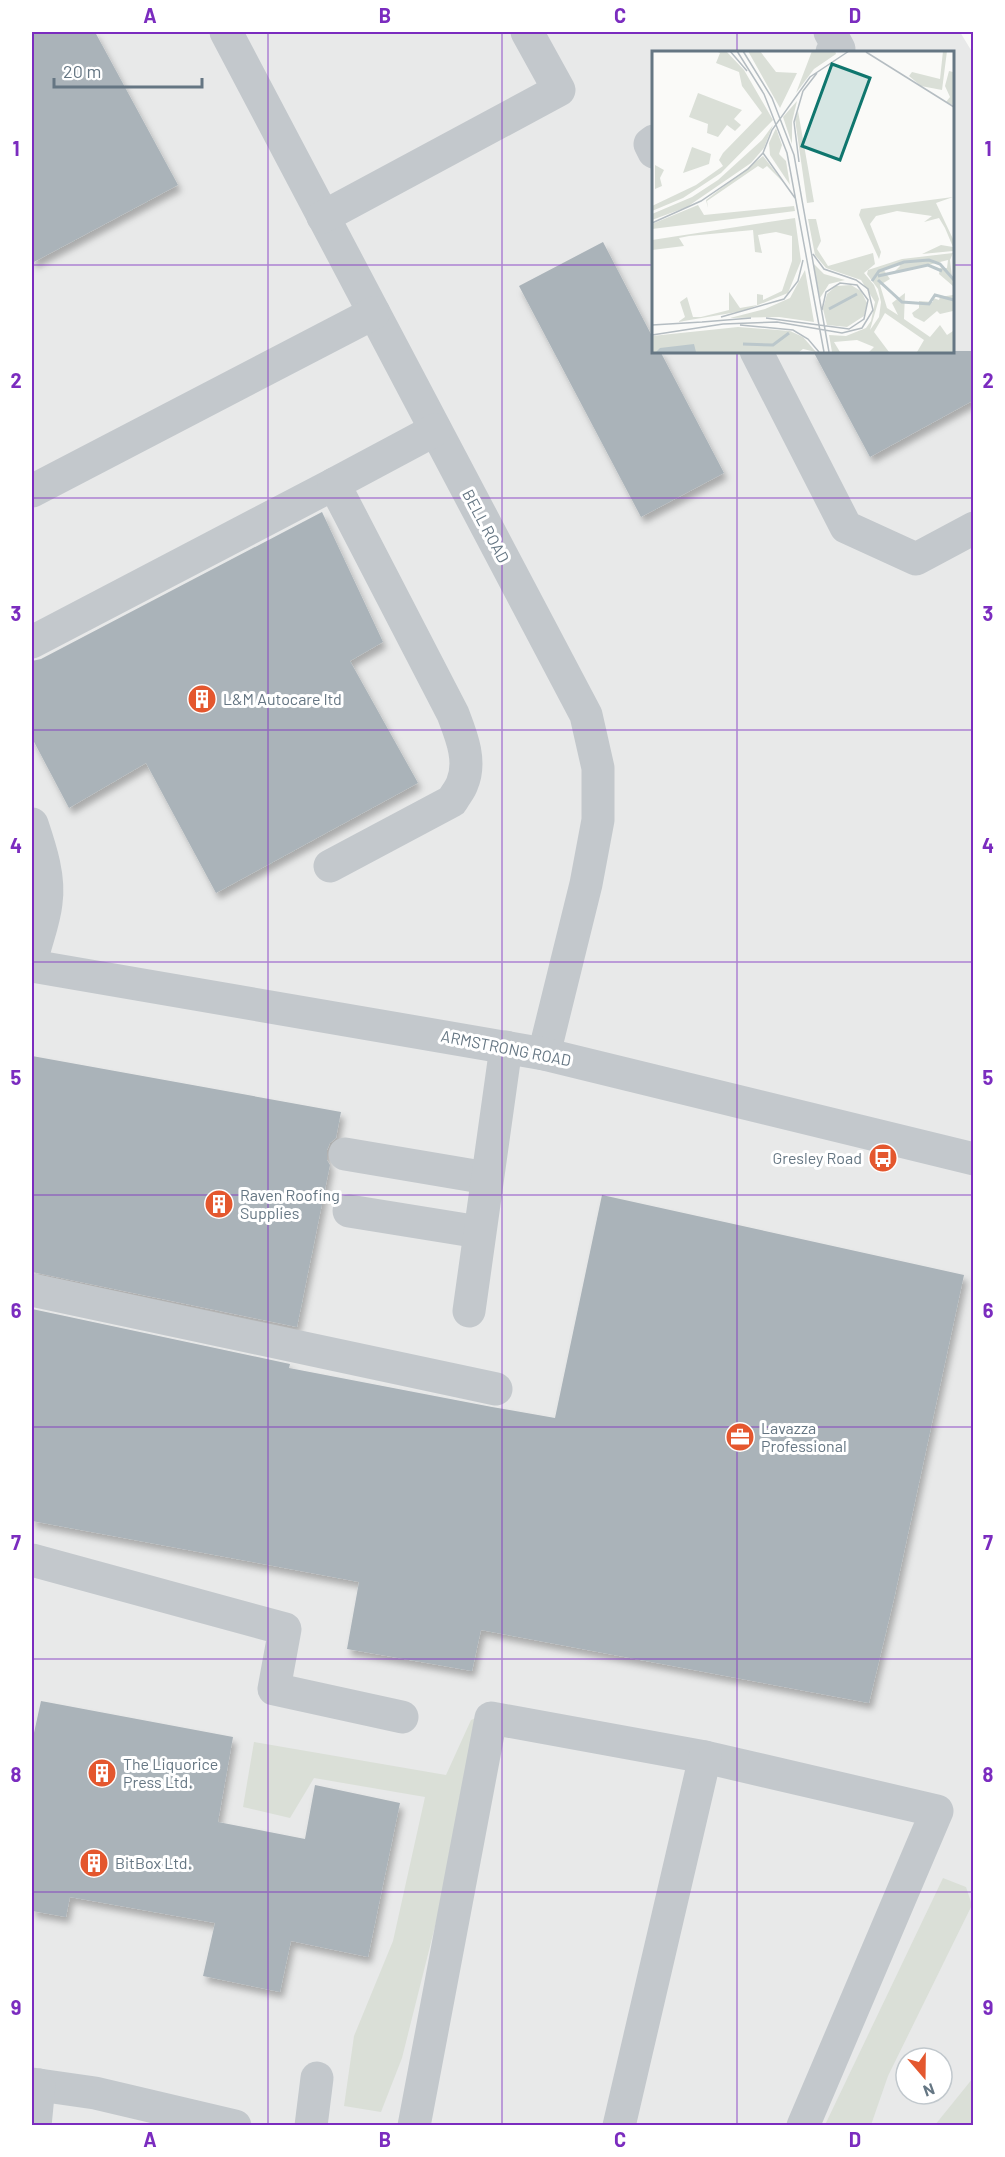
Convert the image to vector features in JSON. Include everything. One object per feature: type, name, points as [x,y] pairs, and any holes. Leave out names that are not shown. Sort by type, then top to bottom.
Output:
[{"type":"street","name":"BELL ROAD","points":[[226,32],[586,716],[598,768],[598,820],[593,852],[544,1054]]},
{"type":"street","points":[[323,217],[559,90],[527,32]]},
{"type":"street","points":[[830,32],[839,49],[834,51]]},
{"type":"street","points":[[32,492],[374,313]]},
{"type":"street","points":[[757,352],[846,527],[916,559],[974,528]]},
{"type":"street","points":[[32,642],[435,430]]},
{"type":"street","points":[[330,866],[452,801],[463,783],[465,763],[464,741],[453,714],[334,484]]},
{"type":"street","points":[[32,824],[40,847],[46,881],[46,902],[32,959]]},
{"type":"street","name":"ARMSTRONG ROAD","points":[[32,966],[544,1054],[974,1159]]},
{"type":"street","points":[[469,1311],[506,1047]]},
{"type":"street","points":[[345,1154],[487,1178]]},
{"type":"street","points":[[349,1211],[479,1232]]},
{"type":"street","points":[[32,1290],[495,1389]]},
{"type":"street","points":[[32,1560],[285,1629],[274,1689],[402,1717]]},
{"type":"street","points":[[414,2126],[491,1718],[705,1757],[937,1811],[803,2126]]},
{"type":"street","points":[[619,2126],[705,1757]]},
{"type":"street","points":[[311,2126],[317,2078]]},
{"type":"street","points":[[35,2126],[35,2084],[95,2093],[235,2126]]},
{"type":"shaded area","points":[[32,32],[960,32],[974,55],[973,2125],[32,2126]]},
{"type":"shaded area","points":[[487,1713],[402,2058],[381,2112],[344,2106],[354,2036],[393,1941],[425,1797],[314,1778],[290,1818],[243,1807],[254,1742],[446,1775],[471,1720]]},
{"type":"shaded area","points":[[943,1878],[966,1887],[972,1905],[903,2046],[894,2046],[894,2064],[871,2125],[825,2125]]},
{"type":"shaded area","points":[[973,2078],[973,2125],[935,2125],[950,2106],[954,2106],[954,2102]]},
{"type":"building","points":[[32,32],[95,32],[178,185],[32,263]]},
{"type":"building","points":[[603,242],[652,336],[652,352],[661,352],[724,473],[641,517],[519,286]]},
{"type":"building","points":[[974,351],[974,400],[870,457],[814,352]]},
{"type":"building","name":"L&M Autocare ltd","points":[[322,512],[383,642],[350,661],[418,783],[216,893],[146,763],[69,808],[32,738],[32,661],[41,659]]},
{"type":"building","name":"Raven Roofing Supplies","points":[[32,1056],[341,1112],[336,1138],[327,1150],[327,1160],[330,1165],[297,1327],[32,1272]]},
{"type":"building","points":[[602,1195],[964,1275],[894,1599],[869,1703],[481,1630],[472,1671],[347,1649],[359,1582],[32,1521],[32,1309],[290,1364],[289,1368],[555,1418]]},
{"type":"building","points":[[41,1701],[233,1737],[218,1822],[305,1839],[315,1785],[400,1803],[368,1957],[291,1941],[280,1992],[203,1976],[215,1923],[70,1897],[66,1917],[32,1911],[32,1742]]},
{"type":"place","name":"L&M Autocare ltd","points":[[202,699]]},
{"type":"place","name":"Gresley Road","points":[[883,1158]]},
{"type":"place","name":"Raven Roofing Supplies","points":[[219,1204]]},
{"type":"place","name":"Lavazza Professional","points":[[740,1437]]},
{"type":"place","name":"The Liquorice Press Ltd.","points":[[102,1773]]},
{"type":"place","name":"BitBox Ltd.","points":[[94,1863]]}]
